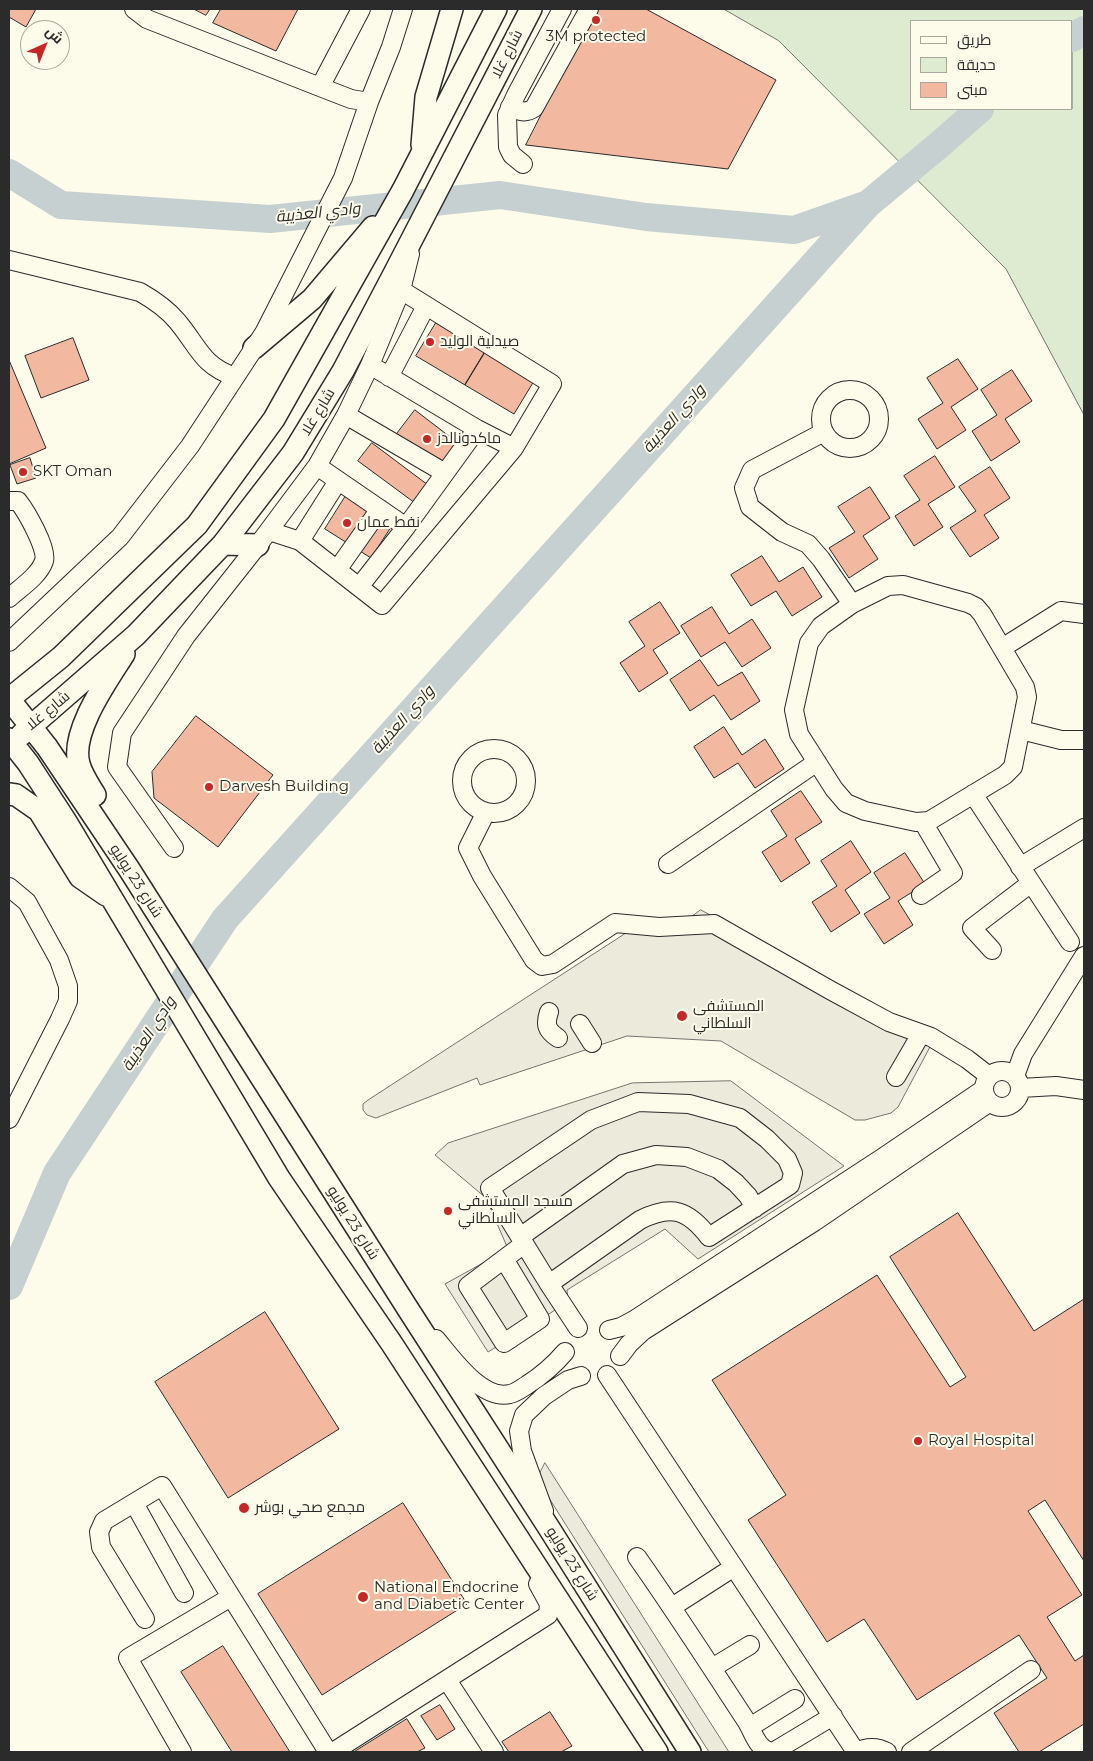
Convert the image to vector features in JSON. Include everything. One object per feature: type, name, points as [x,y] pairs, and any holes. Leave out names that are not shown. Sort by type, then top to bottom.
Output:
[{"type":"main road","points":[[421,155],[426,98],[452,9]]},
{"type":"main road","name":"شارع غلا","points":[[9,699],[61,656],[197,525],[274,419],[403,190],[496,9]]},
{"type":"main road","name":"شارع غلا","points":[[10,741],[32,726],[136,635],[223,544],[293,453],[343,371],[530,9]]},
{"type":"main road","points":[[254,348],[312,299],[403,190]]},
{"type":"main road","points":[[223,544],[264,538]]},
{"type":"main road","points":[[136,635],[87,714],[77,749],[78,762],[82,773],[140,872],[143,890]]},
{"type":"main road","name":"شارع 23 يوليو","points":[[9,699],[32,726],[143,890],[690,1752]]},
{"type":"main road","name":"شارع 23 يوليو","points":[[10,741],[28,762],[49,795],[279,1178],[392,1344],[657,1752]]},
{"type":"main road","points":[[9,794],[16,795],[38,810],[80,877],[114,901]]},
{"type":"street","points":[[134,9],[147,19],[351,99],[369,102]]},
{"type":"street","points":[[320,86],[361,9]]},
{"type":"street","points":[[369,102],[392,9]]},
{"type":"street","points":[[9,642],[120,537],[190,446],[264,333],[343,178],[403,9]]},
{"type":"street","points":[[523,164],[512,155],[508,147],[507,115],[562,9]]},
{"type":"street","points":[[510,107],[524,112],[530,112],[534,108],[589,9]]},
{"type":"street","points":[[174,848],[117,767],[122,733],[186,636],[264,538],[316,466],[346,415],[370,365],[401,290],[416,231]]},
{"type":"street","points":[[9,260],[140,292],[159,303],[176,319],[204,359],[221,372],[235,377]]},
{"type":"street","points":[[264,538],[300,540],[382,605],[514,448],[552,384],[401,290]]},
{"type":"street","points":[[389,377],[426,306]]},
{"type":"street","points":[[370,365],[477,429],[514,448]]},
{"type":"street","points":[[346,415],[445,473]]},
{"type":"street","points":[[359,587],[406,527],[477,429]]},
{"type":"street","points":[[824,432],[752,470],[744,488],[750,507],[782,532],[808,544],[821,559],[852,604]]},
{"type":"street","points":[[316,466],[406,527]]},
{"type":"street","points":[[300,540],[338,481]]},
{"type":"street","points":[[9,501],[18,501],[25,510],[44,551],[44,561],[36,573],[9,598]]},
{"type":"street","points":[[337,570],[380,509]]},
{"type":"street","points":[[902,585],[968,603],[976,607],[1002,648],[1026,687],[1027,697],[1013,767],[1005,775],[929,821],[916,822],[865,811],[846,804],[799,734],[794,710],[809,643],[821,626],[852,604],[888,586],[902,585]]},
{"type":"street","points":[[1002,648],[1061,611],[1084,614]]},
{"type":"street","points":[[1021,730],[1061,740],[1084,740]]},
{"type":"street","points":[[668,864],[817,762]]},
{"type":"street","points":[[973,794],[1070,942]]},
{"type":"street","points":[[486,812],[468,848],[482,876],[534,960],[542,966],[553,964],[615,923],[659,927],[714,924],[889,1022],[931,1038],[967,1058],[1000,1107],[1011,1105],[1019,1097],[1018,1082],[1023,1054],[1084,956]]},
{"type":"street","points":[[921,895],[952,873],[923,822]]},
{"type":"street","points":[[1020,867],[1084,828]]},
{"type":"street","points":[[992,950],[972,928],[1032,883]]},
{"type":"street","points":[[9,886],[27,902],[59,960],[68,986],[68,1001],[9,1119]]},
{"type":"street","points":[[550,1012],[546,1021],[547,1028],[550,1034],[558,1038]]},
{"type":"street","points":[[580,1024],[592,1043]]},
{"type":"street","points":[[896,1077],[921,1034]]},
{"type":"street","points":[[620,1356],[618,1341],[602,1325],[586,1325],[578,1328],[571,1334],[566,1343],[565,1352],[570,1366],[582,1376],[590,1379],[607,1375],[613,1370],[629,1344],[643,1331],[814,1222],[988,1089],[999,1071],[1005,1071],[1018,1082],[1084,1090]]},
{"type":"street","points":[[609,1330],[621,1327],[634,1320],[988,1089]]},
{"type":"street","points":[[549,1284],[640,1220],[655,1212],[671,1211],[684,1214],[698,1223],[709,1237],[790,1185],[793,1172],[787,1159],[767,1139],[740,1118],[689,1104],[638,1102],[590,1120],[490,1188],[549,1284],[578,1328]]},
{"type":"street","points":[[504,1259],[540,1319],[504,1344],[468,1286],[504,1259],[522,1240],[623,1164],[656,1155],[687,1157],[718,1169],[736,1183],[748,1196],[755,1208]]},
{"type":"street","points":[[408,1309],[477,1384],[500,1395],[512,1394],[533,1381],[556,1363],[565,1352]]},
{"type":"street","points":[[607,1375],[856,1752],[865,1748],[874,1748],[887,1752]]},
{"type":"street","points":[[549,1528],[522,1451],[519,1431],[524,1415],[544,1396],[568,1380],[582,1376]]},
{"type":"street","points":[[144,1619],[101,1547],[99,1532],[104,1521],[162,1486],[328,1752]]},
{"type":"street","points":[[134,1503],[184,1593]]},
{"type":"street","points":[[333,1752],[548,1615],[549,1604],[499,1509]]},
{"type":"street","points":[[637,1557],[712,1668],[761,1747],[766,1751],[773,1752],[832,1716]]},
{"type":"street","points":[[672,1607],[734,1567]]},
{"type":"street","points":[[182,1752],[128,1658],[231,1597]]},
{"type":"street","points":[[712,1668],[750,1645]]},
{"type":"street","points":[[911,1752],[1031,1670]]},
{"type":"street","points":[[447,1680],[487,1750]]},
{"type":"street","points":[[623,1699],[648,1752]]},
{"type":"street","points":[[750,1727],[794,1699]]},
{"type":"green space","points":[[724,9],[1084,9],[1084,415],[1006,269],[779,41]]},
{"type":"shaded area","points":[[701,910],[912,1025],[938,1032],[898,1107],[891,1113],[865,1120],[855,1120],[721,1041],[627,1036],[480,1085],[477,1078],[376,1118],[367,1115],[363,1110],[363,1104],[368,1100],[629,931],[684,922]]},
{"type":"shaded area","points":[[731,1081],[844,1166],[698,1259],[665,1229],[567,1290],[568,1302],[488,1352],[445,1284],[508,1249],[486,1198],[435,1155],[448,1143],[632,1083]]},
{"type":"shaded area","points":[[545,1463],[729,1752],[709,1752],[537,1479]]},
{"type":"building","points":[[9,9],[36,9],[30,20],[20,20],[20,23],[9,17]]},
{"type":"building","points":[[194,9],[210,9],[206,15]]},
{"type":"building","points":[[221,9],[298,9],[276,51],[213,23]]},
{"type":"building","points":[[595,9],[646,9],[776,80],[728,169],[526,145]]},
{"type":"building","points":[[436,323],[485,352],[465,385],[416,356]]},
{"type":"building","points":[[73,338],[89,380],[41,398],[25,356]]},
{"type":"building","points":[[485,352],[534,381],[514,414],[465,385]]},
{"type":"building","points":[[958,359],[978,389],[951,407],[966,430],[937,449],[918,419],[943,403],[927,378]]},
{"type":"building","points":[[9,360],[46,448],[9,464]]},
{"type":"building","points":[[1012,370],[1032,401],[1005,419],[1020,442],[991,461],[972,431],[997,415],[981,390]]},
{"type":"building","name":"ماكدونالدز","points":[[415,410],[458,443],[440,468],[396,435]]},
{"type":"building","points":[[372,443],[428,485],[415,503],[358,461]]},
{"type":"building","points":[[935,456],[955,487],[928,504],[943,527],[914,546],[895,516],[920,500],[904,476]]},
{"type":"building","name":"SKT Oman","points":[[30,458],[36,478],[17,484],[10,465]]},
{"type":"building","points":[[990,467],[1010,498],[984,515],[999,538],[970,557],[950,528],[976,511],[959,487]]},
{"type":"building","points":[[870,487],[890,518],[863,536],[878,559],[849,578],[829,548],[855,532],[838,507]]},
{"type":"building","points":[[347,494],[393,524],[371,558],[325,529]]},
{"type":"building","points":[[762,556],[779,582],[803,567],[822,597],[792,616],[776,591],[751,606],[731,575]]},
{"type":"building","points":[[660,602],[680,633],[653,650],[668,673],[639,692],[620,663],[645,646],[629,622]]},
{"type":"building","points":[[712,607],[729,634],[752,619],[771,648],[742,667],[725,642],[701,657],[681,626]]},
{"type":"building","points":[[700,660],[718,686],[742,672],[760,701],[731,720],[714,695],[690,711],[670,680]]},
{"type":"building","name":"Darvesh Building","points":[[196,716],[273,775],[218,847],[154,798],[152,772]]},
{"type":"building","points":[[724,727],[742,755],[765,739],[784,769],[755,788],[738,763],[714,778],[694,747]]},
{"type":"building","points":[[801,791],[822,822],[795,839],[810,863],[781,882],[762,852],[787,836],[771,811]]},
{"type":"building","points":[[851,841],[871,872],[845,890],[860,913],[831,932],[812,902],[837,886],[821,861]]},
{"type":"building","points":[[905,853],[925,884],[898,901],[913,925],[884,944],[864,914],[890,898],[874,873]]},
{"type":"building","name":"Royal Hospital","points":[[958,1213],[1034,1331],[1084,1299],[1084,1561],[1045,1500],[1028,1511],[1082,1595],[1047,1617],[1075,1661],[1084,1655],[1084,1724],[1039,1752],[1019,1752],[994,1713],[1047,1678],[1019,1635],[917,1700],[864,1619],[827,1642],[748,1520],[786,1495],[712,1380],[877,1275],[950,1387],[966,1377],[890,1257]]},
{"type":"building","points":[[265,1312],[339,1429],[228,1498],[155,1382]]},
{"type":"building","points":[[403,1503],[467,1604],[322,1695],[258,1594]]},
{"type":"building","points":[[223,1646],[290,1752],[232,1752],[181,1672]]},
{"type":"building","points":[[440,1705],[455,1729],[437,1740],[421,1716]]},
{"type":"building","points":[[550,1712],[572,1746],[561,1752],[509,1752],[502,1742]]},
{"type":"building","points":[[407,1719],[425,1748],[417,1752],[354,1752]]},
{"type":"waterway","name":"وادي العذيبة","points":[[1073,37],[1084,30]]},
{"type":"waterway","name":"وادي العذيبة","points":[[9,173],[61,205],[270,219],[500,195],[646,217],[794,230],[868,204],[979,110]]},
{"type":"waterway","name":"وادي العذيبة","points":[[9,1286],[57,1173],[225,919],[868,204]]},
{"type":"place","name":"3M protected","points":[[596,20]]},
{"type":"place","name":"صيدلية الوليد","points":[[430,342]]},
{"type":"place","name":"ماكدونالدز","points":[[427,439]]},
{"type":"place","name":"SKT Oman","points":[[23,472]]},
{"type":"place","name":"نفط عمان","points":[[347,523]]},
{"type":"place","name":"Darvesh Building","points":[[209,787]]},
{"type":"place","name":"المستشفى السلطاني","points":[[682,1016]]},
{"type":"place","name":"مسجد المستشفى السلطاني","points":[[448,1211]]},
{"type":"place","name":"Royal Hospital","points":[[918,1441]]},
{"type":"place","name":"مجمع صحي بوشر","points":[[244,1508]]},
{"type":"place","name":"National Endocrine and Diabetic Center","points":[[363,1597]]}]
